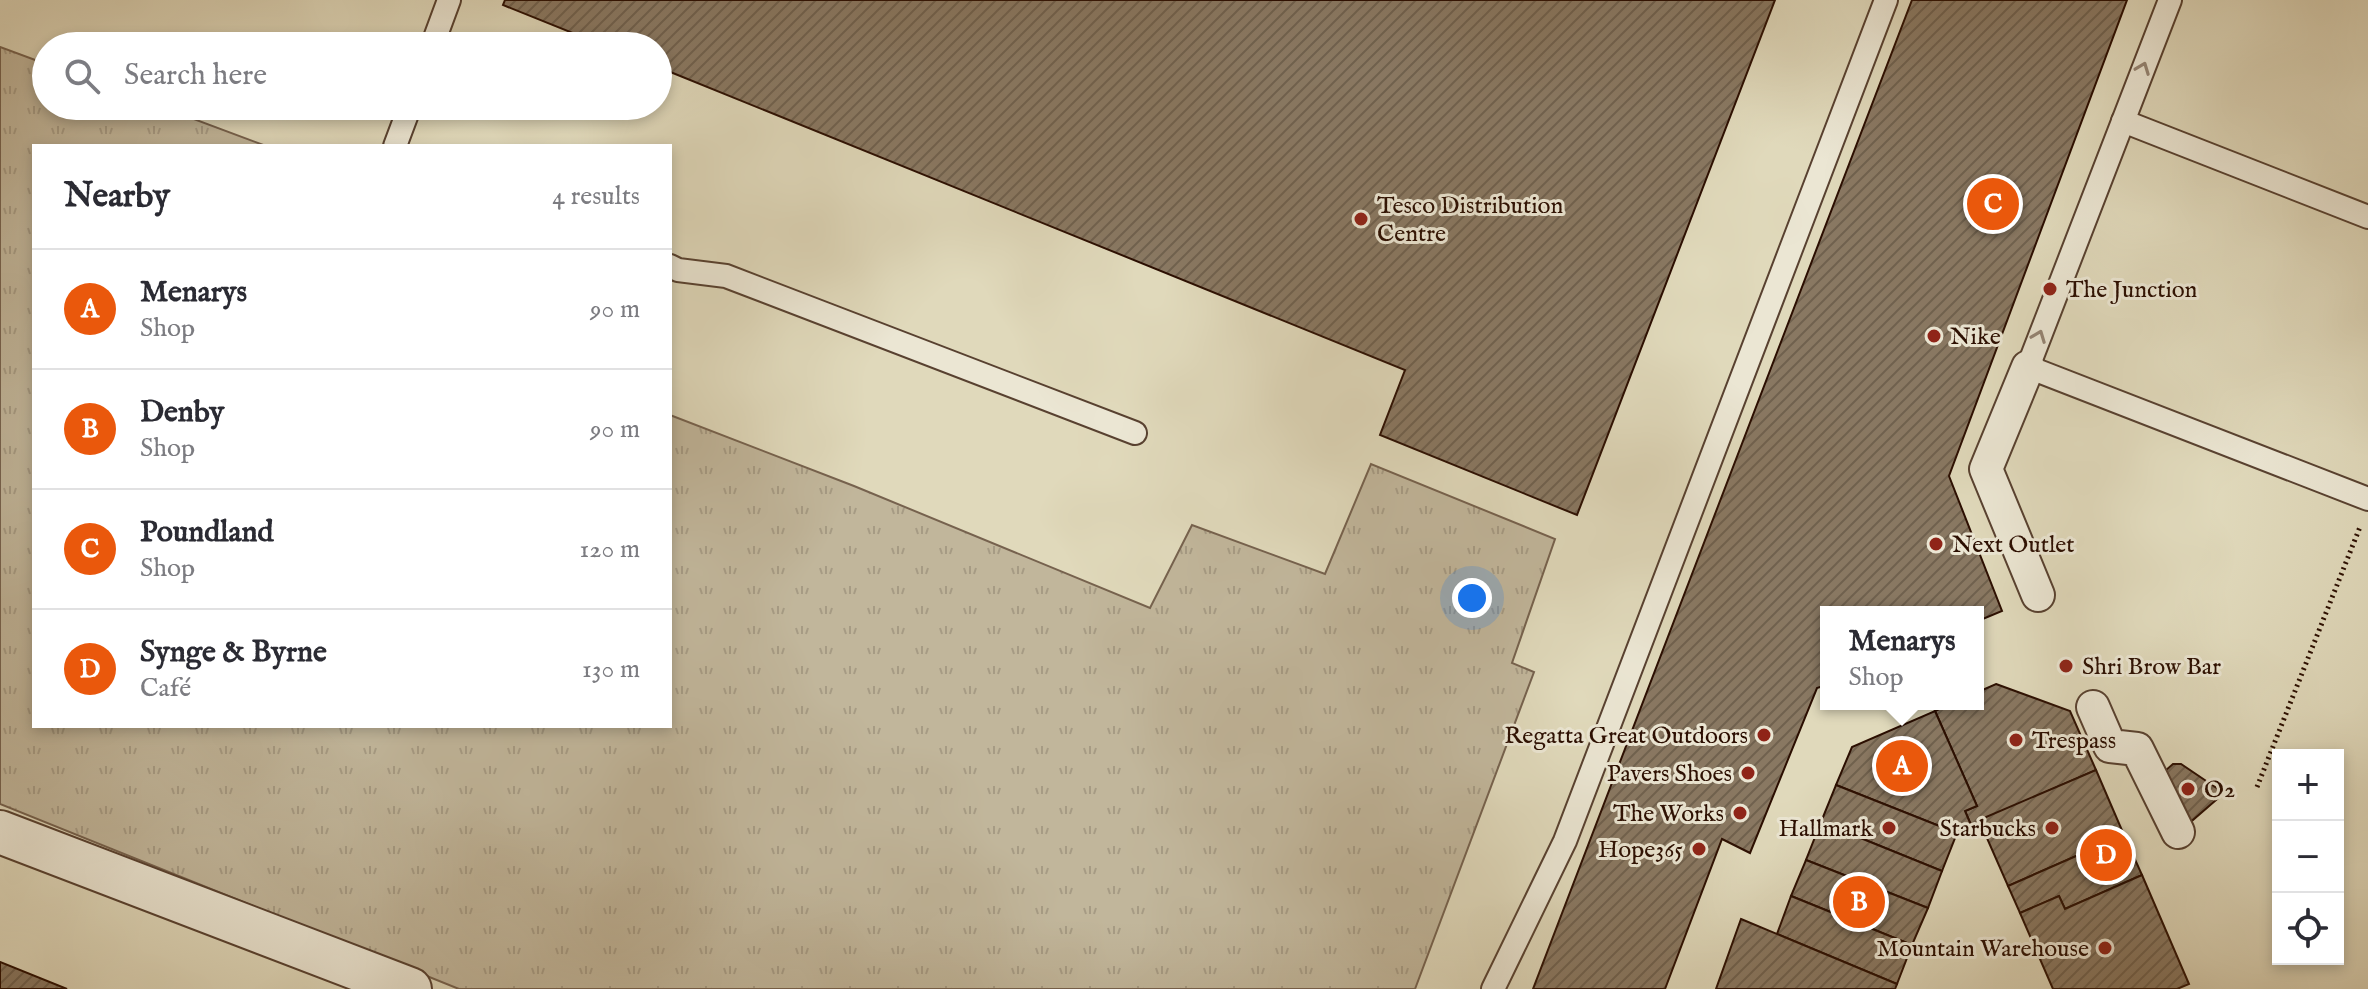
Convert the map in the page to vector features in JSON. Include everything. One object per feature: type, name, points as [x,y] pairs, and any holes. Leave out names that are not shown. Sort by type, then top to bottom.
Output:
[{"type":"street","points":[[2028,367],[1986,469],[2038,595]]},
{"type":"street","points":[[2093,707],[2110,746],[2137,749],[2178,832]]},
{"type":"street","points":[[0,832],[410,989]]},
{"type":"lane","points":[[437,32],[449,0]]},
{"type":"lane","points":[[1493,989],[1565,841],[1886,0]]},
{"type":"lane","points":[[2170,0],[2028,367],[2368,499]]},
{"type":"lane","points":[[396,144],[405,120]]},
{"type":"lane","points":[[2123,121],[2368,217]]},
{"type":"lane","points":[[672,266],[726,276],[1135,433]]},
{"type":"path","points":[[2257,787],[2362,522]]},
{"type":"green space","points":[[0,47],[32,59],[32,120],[196,120],[261,144],[32,144],[32,728],[672,728],[672,416],[854,486],[1150,608],[1192,525],[1325,574],[1371,464],[1555,539],[1512,663],[1534,672],[1415,989],[459,989],[0,804]]},
{"type":"building","name":"Tesco Distribution Centre","points":[[505,0],[1775,0],[1577,515],[1380,435],[1405,370],[672,73],[672,32],[570,32],[503,5]]},
{"type":"building","points":[[1912,0],[2127,0],[1949,476],[2002,611],[1984,618],[1984,606],[1820,606],[1820,687],[1750,853],[1722,839],[1665,989],[1533,989]]},
{"type":"building","name":"Trespass","points":[[1996,684],[2070,711],[2096,770],[1971,825],[1965,811],[1977,806],[1935,711],[1984,710],[1984,689]]},
{"type":"building","points":[[1935,711],[1977,806],[1965,811],[1971,825],[1959,829],[1957,833],[1836,785],[1852,747]]},
{"type":"building","points":[[2173,764],[2181,764],[2224,793],[2186,826],[2165,771]]},
{"type":"building","name":"Starbucks","points":[[2096,770],[2124,835],[2008,886],[1979,820]]},
{"type":"building","name":"Hallmark","points":[[1836,785],[1957,833],[1942,871],[1821,822]]},
{"type":"building","points":[[1821,822],[1942,871],[1928,908],[1806,860]]},
{"type":"building","points":[[2124,835],[2142,875],[2065,909],[2059,896],[2020,913],[2008,886]]},
{"type":"building","points":[[1806,860],[1928,908],[1912,945],[1791,896]]},
{"type":"building","name":"Mountain Warehouse","points":[[2142,875],[2189,984],[2177,989],[2053,989],[2020,913],[2059,896],[2065,909]]},
{"type":"building","points":[[1791,896],[1912,945],[1897,984],[1777,934]]},
{"type":"building","points":[[1741,919],[1897,984],[1895,989],[1716,989]]},
{"type":"building","points":[[0,962],[67,989],[0,989]]},
{"type":"place","name":"Poundland","points":[[1993,204]]},
{"type":"place","name":"Tesco Distribution Centre","points":[[1361,219]]},
{"type":"place","name":"The Junction","points":[[2050,289]]},
{"type":"place","name":"Nike","points":[[1934,336]]},
{"type":"place","name":"Next Outlet","points":[[1936,544]]},
{"type":"place","name":"Shri Brow Bar","points":[[2066,666]]},
{"type":"place","name":"Regatta Great Outdoors","points":[[1764,735]]},
{"type":"place","name":"Trespass","points":[[2016,740]]},
{"type":"place","name":"Menarys","points":[[1902,766]]},
{"type":"place","name":"Pavers Shoes","points":[[1748,773]]},
{"type":"place","name":"O2","points":[[2188,789]]},
{"type":"place","name":"The Works","points":[[1740,813]]},
{"type":"place","name":"Hallmark","points":[[1889,828]]},
{"type":"place","name":"Starbucks","points":[[2052,828]]},
{"type":"place","name":"Hope365","points":[[1699,849]]},
{"type":"place","name":"Synge & Byrne","points":[[2106,855]]},
{"type":"place","name":"Denby","points":[[1859,902]]},
{"type":"place","name":"Mountain Warehouse","points":[[2105,948]]}]
